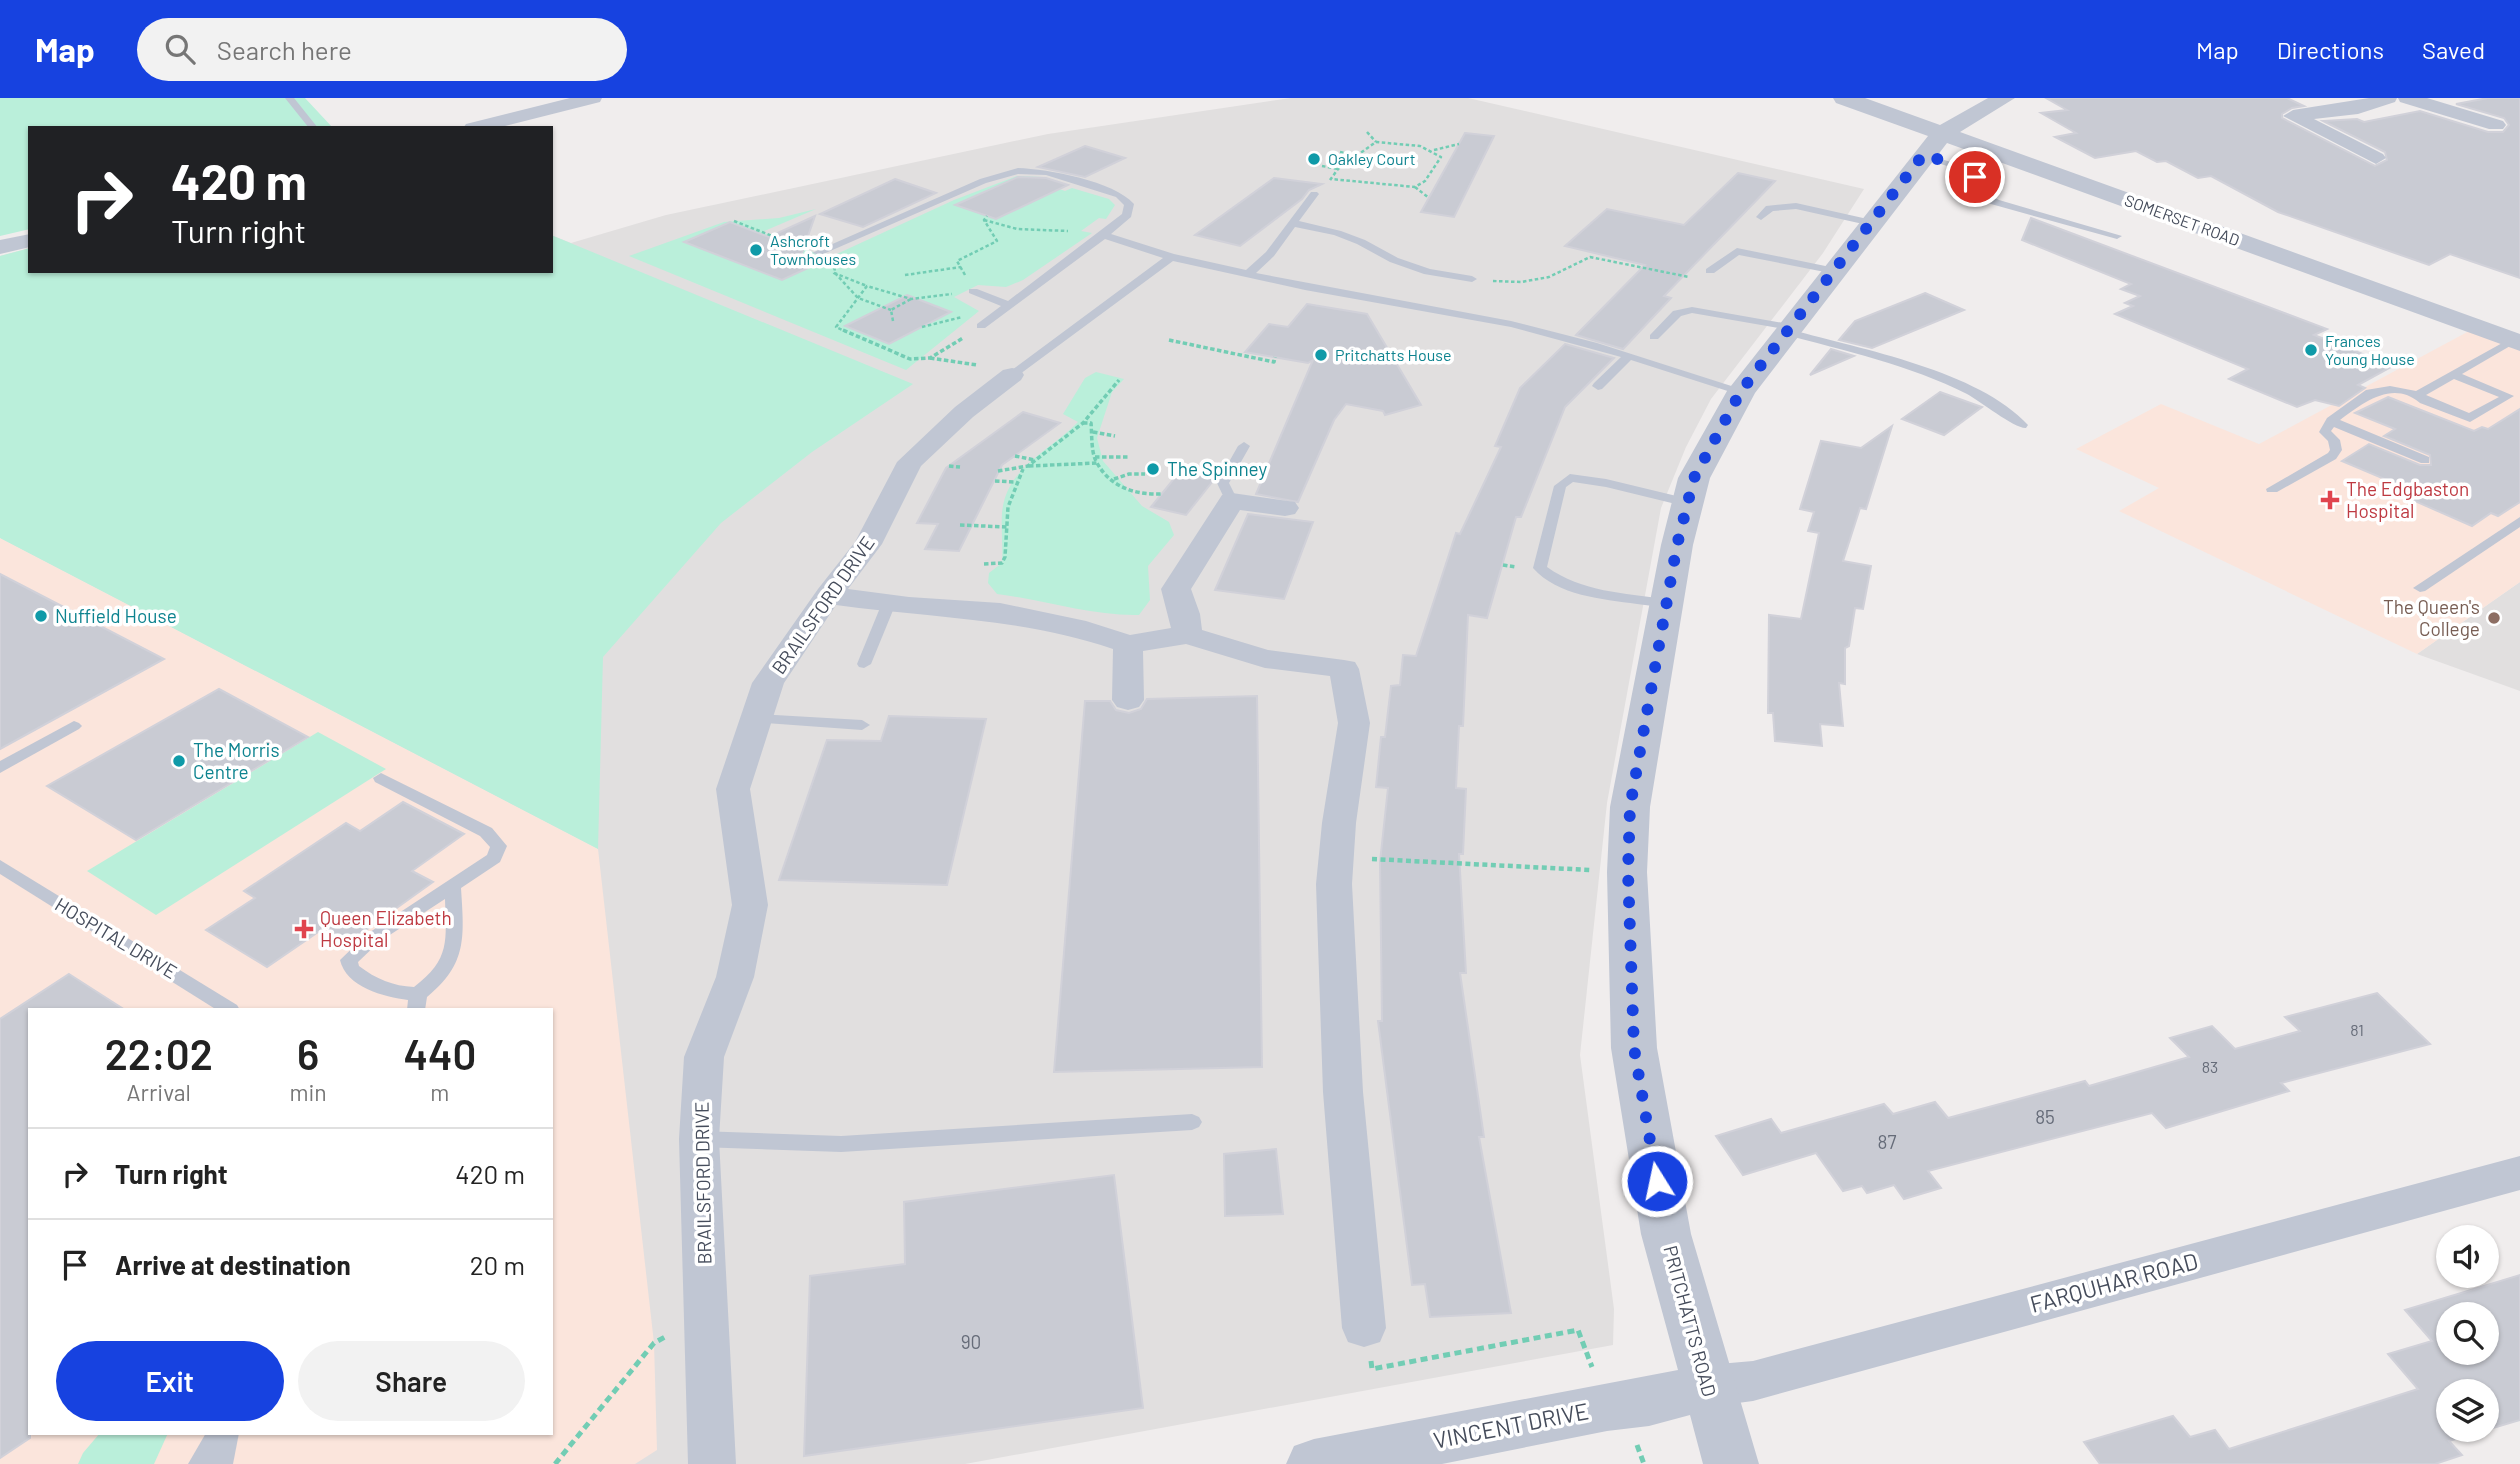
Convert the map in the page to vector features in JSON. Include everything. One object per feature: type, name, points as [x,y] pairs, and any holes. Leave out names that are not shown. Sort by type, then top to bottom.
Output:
[{"type":"street","points":[[481,126],[593,98]]},
{"type":"street","name":"SOMERSET ROAD","points":[[1844,98],[1933,144],[2517,342]]},
{"type":"street","points":[[1933,144],[2004,98]]},
{"type":"street","points":[[2376,158],[2292,116],[2358,108],[2388,98]]},
{"type":"street","points":[[2407,98],[2496,125]]},
{"type":"street","name":"PRITCHATTS ROAD","points":[[1731,1464],[1666,1234],[1634,1048],[1628,872],[1630,807],[1665,603],[1694,478],[1741,391],[1933,144]]},
{"type":"street","points":[[0,247],[28,240]]},
{"type":"street","name":"BRAILSFORD DRIVE","points":[[712,1464],[699,1139],[704,1057],[734,977],[750,905],[733,789],[768,683],[828,594],[868,544],[910,462],[964,412],[1012,375]]},
{"type":"street","points":[[1187,635],[1185,614],[1176,589],[1231,501],[1285,508]]},
{"type":"street","points":[[828,594],[889,603],[1000,612],[1086,630],[1128,644],[1187,635],[1265,659],[1343,669],[1354,723],[1334,884],[1343,1092],[1364,1328]]},
{"type":"street","points":[[1128,644],[1128,700]]},
{"type":"street","name":"FARQUHAR ROAD","points":[[1707,1386],[1767,1377],[2520,1172]]},
{"type":"street","name":"VINCENT DRIVE","points":[[1314,1464],[1607,1407],[1648,1402],[1707,1386]]},
{"type":"lane","points":[[289,98],[312,126]]},
{"type":"lane","points":[[1933,144],[1969,170],[1982,195],[1995,202],[2117,236]]},
{"type":"lane","points":[[817,253],[983,181],[1018,171],[1047,172],[1119,195],[1129,204],[1127,215],[1102,236],[985,322]]},
{"type":"lane","points":[[1249,273],[1270,254],[1314,194]]},
{"type":"lane","points":[[1761,217],[1770,208],[1796,206],[1872,223]]},
{"type":"lane","points":[[1293,223],[1337,233],[1361,242],[1394,260],[1428,271],[1472,279]]},
{"type":"lane","points":[[1102,236],[1171,257],[1305,287],[1511,324],[1629,356],[1741,391]]},
{"type":"lane","points":[[1710,271],[1737,251],[1835,271]]},
{"type":"lane","points":[[1012,375],[1171,257]]},
{"type":"lane","points":[[973,292],[1007,304]]},
{"type":"lane","points":[[1654,337],[1677,313],[1692,310],[1789,329],[1966,388],[2008,413],[2022,425]]},
{"type":"lane","points":[[2418,395],[2517,342]]},
{"type":"lane","points":[[1598,386],[1629,356]]},
{"type":"lane","points":[[2272,489],[2332,456],[2336,450],[2334,440],[2325,432],[2332,421],[2370,393],[2390,390],[2418,395],[2424,400],[2470,418],[2508,396],[2453,375]]},
{"type":"lane","points":[[2332,421],[2425,460]]},
{"type":"lane","points":[[1231,501],[1223,483],[1244,446]]},
{"type":"lane","points":[[1665,603],[1574,590],[1553,580],[1540,568],[1560,486],[1570,478],[1606,483],[1688,503]]},
{"type":"lane","points":[[2420,588],[2520,521]]},
{"type":"lane","points":[[864,664],[889,603]]},
{"type":"lane","points":[[756,719],[862,725]]},
{"type":"lane","points":[[0,768],[74,726]]},
{"type":"lane","points":[[382,778],[495,839],[499,851],[494,858],[453,888],[373,938],[349,960],[351,969],[373,986],[417,1002],[452,961],[453,888]]},
{"type":"lane","name":"HOSPITAL DRIVE","points":[[4,874],[228,1008]]},
{"type":"lane","points":[[699,1139],[841,1144],[1192,1122]]},
{"type":"lane","points":[[199,1464],[218,1435]]},
{"type":"lane","points":[[222,1464],[228,1435]]},
{"type":"path","points":[[1367,132],[1376,142]]},
{"type":"path","points":[[1403,142],[1406,138]]},
{"type":"path","points":[[1415,187],[1435,168],[1441,157],[1433,150],[1403,142],[1376,142],[1355,155],[1331,178],[1415,187],[1429,198]]},
{"type":"path","points":[[1433,150],[1459,144]]},
{"type":"path","points":[[1340,152],[1355,155]]},
{"type":"path","points":[[1322,166],[1338,169]]},
{"type":"path","points":[[1435,168],[1445,169]]},
{"type":"path","points":[[834,273],[858,299],[891,310],[911,299],[973,292],[957,261],[997,241],[985,218],[1017,229],[1072,231],[1102,236]]},
{"type":"path","points":[[1472,279],[1515,283],[1555,275],[1578,258],[1590,257],[1686,278],[1710,271]]},
{"type":"path","points":[[905,275],[961,267]]},
{"type":"path","points":[[911,299],[867,286],[836,327],[910,359],[930,358],[944,352],[985,322],[972,315],[922,327]]},
{"type":"path","points":[[891,310],[893,321]]},
{"type":"path","points":[[1169,340],[1274,362],[1275,357]]},
{"type":"path","points":[[984,564],[1002,563],[1008,553],[1007,527],[1012,490],[1026,467],[1083,424],[1119,380]]},
{"type":"path","points":[[1083,424],[1091,423],[1097,463],[1114,479],[1137,495],[1161,494]]},
{"type":"path","points":[[1093,432],[1115,436]]},
{"type":"path","points":[[1015,456],[1035,460]]},
{"type":"path","points":[[1095,457],[1128,457]]},
{"type":"path","points":[[998,471],[1097,463]]},
{"type":"path","points":[[1114,479],[1129,474],[1145,474]]},
{"type":"path","points":[[995,481],[1016,482]]},
{"type":"path","points":[[960,525],[1007,527]]},
{"type":"path","points":[[1336,857],[1628,872]]},
{"type":"path","points":[[555,1464],[654,1343],[705,1313]]},
{"type":"path","points":[[1372,1369],[1578,1330]]},
{"type":"path","points":[[1636,1444],[1644,1464]]},
{"type":"shaded area","points":[[1291,98],[1468,98],[1864,189],[1823,253],[1711,399],[1686,447],[1661,508],[1607,803],[1580,1055],[1614,1309],[1613,1345],[965,1464],[0,1464],[0,868],[30,1008],[28,1435],[553,1435],[598,849],[0,538],[0,256],[28,249],[28,273],[553,273],[553,236],[571,243],[666,215],[1048,134]]},
{"type":"shaded area","name":"The Edgbaston Hospital","points":[[2471,330],[2520,348],[2520,582],[2417,654],[2119,511],[2159,488],[2076,449],[2161,404],[2259,444]]},
{"type":"shaded area","name":"Queen Elizabeth Hospital","points":[[0,538],[598,849],[654,1343],[657,1450],[635,1464],[0,1464]]},
{"type":"shaded area","name":"The Queen's College","points":[[2520,582],[2520,691],[2417,654]]},
{"type":"green space","points":[[0,98],[305,98],[331,126],[28,126],[28,229],[0,236]]},
{"type":"green space","points":[[1017,176],[1042,177],[1037,181],[1065,191],[1072,188],[1109,199],[1115,205],[1106,219],[1099,218],[1081,231],[1092,233],[1023,280],[1006,287],[978,285],[954,297],[979,311],[906,370],[629,256],[724,222],[779,218],[816,209],[762,232],[828,258],[954,200]]},
{"type":"green space","points":[[553,236],[913,384],[812,452],[721,523],[603,657],[598,849],[0,538],[0,256],[28,249],[28,273],[553,273]]},
{"type":"green space","points":[[1096,372],[1124,379],[1112,392],[1097,438],[1103,461],[1142,506],[1169,522],[1174,535],[1148,566],[1150,600],[1139,615],[1086,610],[997,594],[988,583],[989,573],[1002,563],[1002,513],[1005,497],[1012,483],[1031,461],[1078,422],[1063,414],[1085,378]]},
{"type":"green space","points":[[318,732],[386,769],[156,915],[87,871]]},
{"type":"green space","points":[[98,1435],[167,1435],[154,1464],[78,1464],[83,1453]]},
{"type":"building","points":[[2046,98],[2287,98],[2304,106],[2292,108],[2282,114],[2282,118],[2375,166],[2387,160],[2385,152],[2323,121],[2357,119],[2364,122],[2420,111],[2488,132],[2503,132],[2509,125],[2504,118],[2456,104],[2488,98],[2520,98],[2520,278],[2450,254],[2429,265],[2278,212],[2211,176],[2198,178],[2166,161],[2157,162],[2136,151],[2095,158],[2055,137],[2076,133],[2041,113],[2067,110]]},
{"type":"building","points":[[1465,133],[1494,136],[1454,217],[1421,212]]},
{"type":"building","points":[[1085,146],[1125,158],[1085,177],[1038,167]]},
{"type":"building","points":[[1738,173],[1775,181],[1664,296],[1671,298],[1623,349],[1576,335],[1645,265],[1565,246],[1607,209],[1684,225]]},
{"type":"building","points":[[1018,177],[1046,178],[1068,185],[996,219],[955,205]]},
{"type":"building","points":[[1274,178],[1322,184],[1309,190],[1302,199],[1240,246],[1195,235]]},
{"type":"building","name":"Ashcroft Townhouses","points":[[895,179],[936,193],[863,227],[820,214]]},
{"type":"building","name":"Ashcroft Townhouses","points":[[815,216],[801,256],[819,263],[782,280],[684,242],[730,222],[769,237]]},
{"type":"building","points":[[2031,218],[2327,329],[2314,335],[2393,366],[2358,385],[2365,388],[2339,406],[2315,400],[2297,407],[2229,379],[2248,369],[2115,314],[2133,306],[2125,303],[2140,296],[2121,289],[2131,284],[2022,240]]},
{"type":"building","points":[[1925,293],[1964,310],[1872,348],[1839,340],[1855,321]]},
{"type":"building","points":[[907,295],[951,312],[889,344],[845,326]]},
{"type":"building","points":[[1307,304],[1367,314],[1421,405],[1385,415],[1383,411],[1346,404],[1334,420],[1298,502],[1256,494],[1313,360],[1308,363],[1245,352],[1269,324],[1288,327]]},
{"type":"building","points":[[1565,344],[1614,358],[1565,407],[1521,517],[1516,517],[1487,618],[1468,615],[1463,726],[1459,726],[1456,788],[1466,789],[1463,854],[1459,854],[1466,973],[1460,973],[1484,1137],[1479,1137],[1511,1313],[1430,1317],[1425,1284],[1412,1285],[1378,1021],[1382,1021],[1380,862],[1388,788],[1376,787],[1381,737],[1385,737],[1391,686],[1400,685],[1403,655],[1416,656],[1456,533],[1460,534],[1501,447],[1495,446],[1520,388]]},
{"type":"building","points":[[1831,349],[1854,356],[1810,375]]},
{"type":"building","points":[[1940,392],[1982,407],[1944,435],[1902,419]]},
{"type":"building","points":[[2388,397],[2474,431],[2482,427],[2488,429],[2520,409],[2520,502],[2498,516],[2491,513],[2472,526],[2385,488],[2394,483],[2342,461],[2369,444],[2420,465],[2431,465],[2430,455],[2384,436],[2395,429],[2355,413]]},
{"type":"building","points":[[1023,412],[1060,423],[1002,465],[959,551],[925,549],[938,524],[917,523],[946,468]]},
{"type":"building","points":[[1892,426],[1866,509],[1860,508],[1843,561],[1871,566],[1863,609],[1855,608],[1849,646],[1845,648],[1845,684],[1839,683],[1843,726],[1820,724],[1822,746],[1775,741],[1773,713],[1768,713],[1769,615],[1801,619],[1819,533],[1808,531],[1814,512],[1800,509],[1821,441],[1861,448]]},
{"type":"building","points":[[1181,470],[1216,477],[1186,515],[1151,507]]},
{"type":"building","points":[[1248,514],[1313,522],[1284,599],[1215,590]]},
{"type":"building","name":"Nuffield House","points":[[0,574],[164,659],[0,749]]},
{"type":"building","name":"The Morris Centre","points":[[219,689],[308,737],[136,840],[47,786]]},
{"type":"building","points":[[1257,696],[1262,1067],[1054,1072],[1085,701],[1110,701],[1116,710],[1129,713],[1141,709],[1147,699]]},
{"type":"building","points":[[889,716],[986,719],[947,885],[779,880],[827,740],[881,741]]},
{"type":"building","points":[[403,802],[464,834],[412,871],[433,882],[349,942],[324,928],[267,967],[206,930],[255,898],[244,891],[346,823],[360,831]]},
{"type":"building","points":[[69,974],[122,1008],[28,1008],[30,1438],[0,1458],[0,1019]]},
{"type":"building","points":[[2377,993],[2430,1044],[2281,1083],[2289,1091],[2166,1128],[2152,1113],[1928,1171],[1941,1188],[1904,1199],[1894,1185],[1867,1193],[1862,1186],[1843,1191],[1816,1153],[1743,1175],[1716,1136],[1771,1119],[1781,1133],[1884,1104],[1893,1114],[1935,1102],[1948,1118],[2085,1081],[2089,1086],[2189,1057],[2170,1038],[2212,1026],[2235,1049],[2300,1031],[2285,1017]]},
{"type":"building","points":[[1276,1149],[1283,1214],[1225,1216],[1224,1154]]},
{"type":"building","points":[[1114,1175],[1143,1408],[804,1456],[810,1276],[905,1264],[904,1202]]},
{"type":"building","points":[[2520,1275],[2520,1420],[2499,1426],[2499,1379],[2436,1379],[2436,1442],[2450,1442],[2462,1455],[2435,1464],[2100,1464],[2084,1442],[2173,1416],[2190,1437],[2215,1430],[2229,1449],[2418,1389],[2388,1354],[2432,1341],[2405,1310],[2477,1288],[2499,1288],[2499,1281]]},
{"type":"place","name":"Oakley Court","points":[[1314,159]]},
{"type":"place","name":"Ashcroft Townhouses","points":[[756,250]]},
{"type":"place","name":"Frances Young House","points":[[2311,350]]},
{"type":"place","name":"Pritchatts House","points":[[1321,355]]},
{"type":"place","name":"The Spinney","points":[[1153,469]]},
{"type":"place","name":"The Edgbaston Hospital","points":[[2330,500]]},
{"type":"place","name":"Nuffield House","points":[[41,616]]},
{"type":"place","name":"The Queen's College","points":[[2494,618]]},
{"type":"place","name":"The Morris Centre","points":[[179,761]]},
{"type":"place","name":"Queen Elizabeth Hospital","points":[[304,929]]},
{"type":"route","points":[[1657,1181],[1634,1048],[1628,872],[1630,807],[1665,603],[1694,478],[1741,391],[1923,155],[1958,165],[1969,170],[1975,177]]}]
